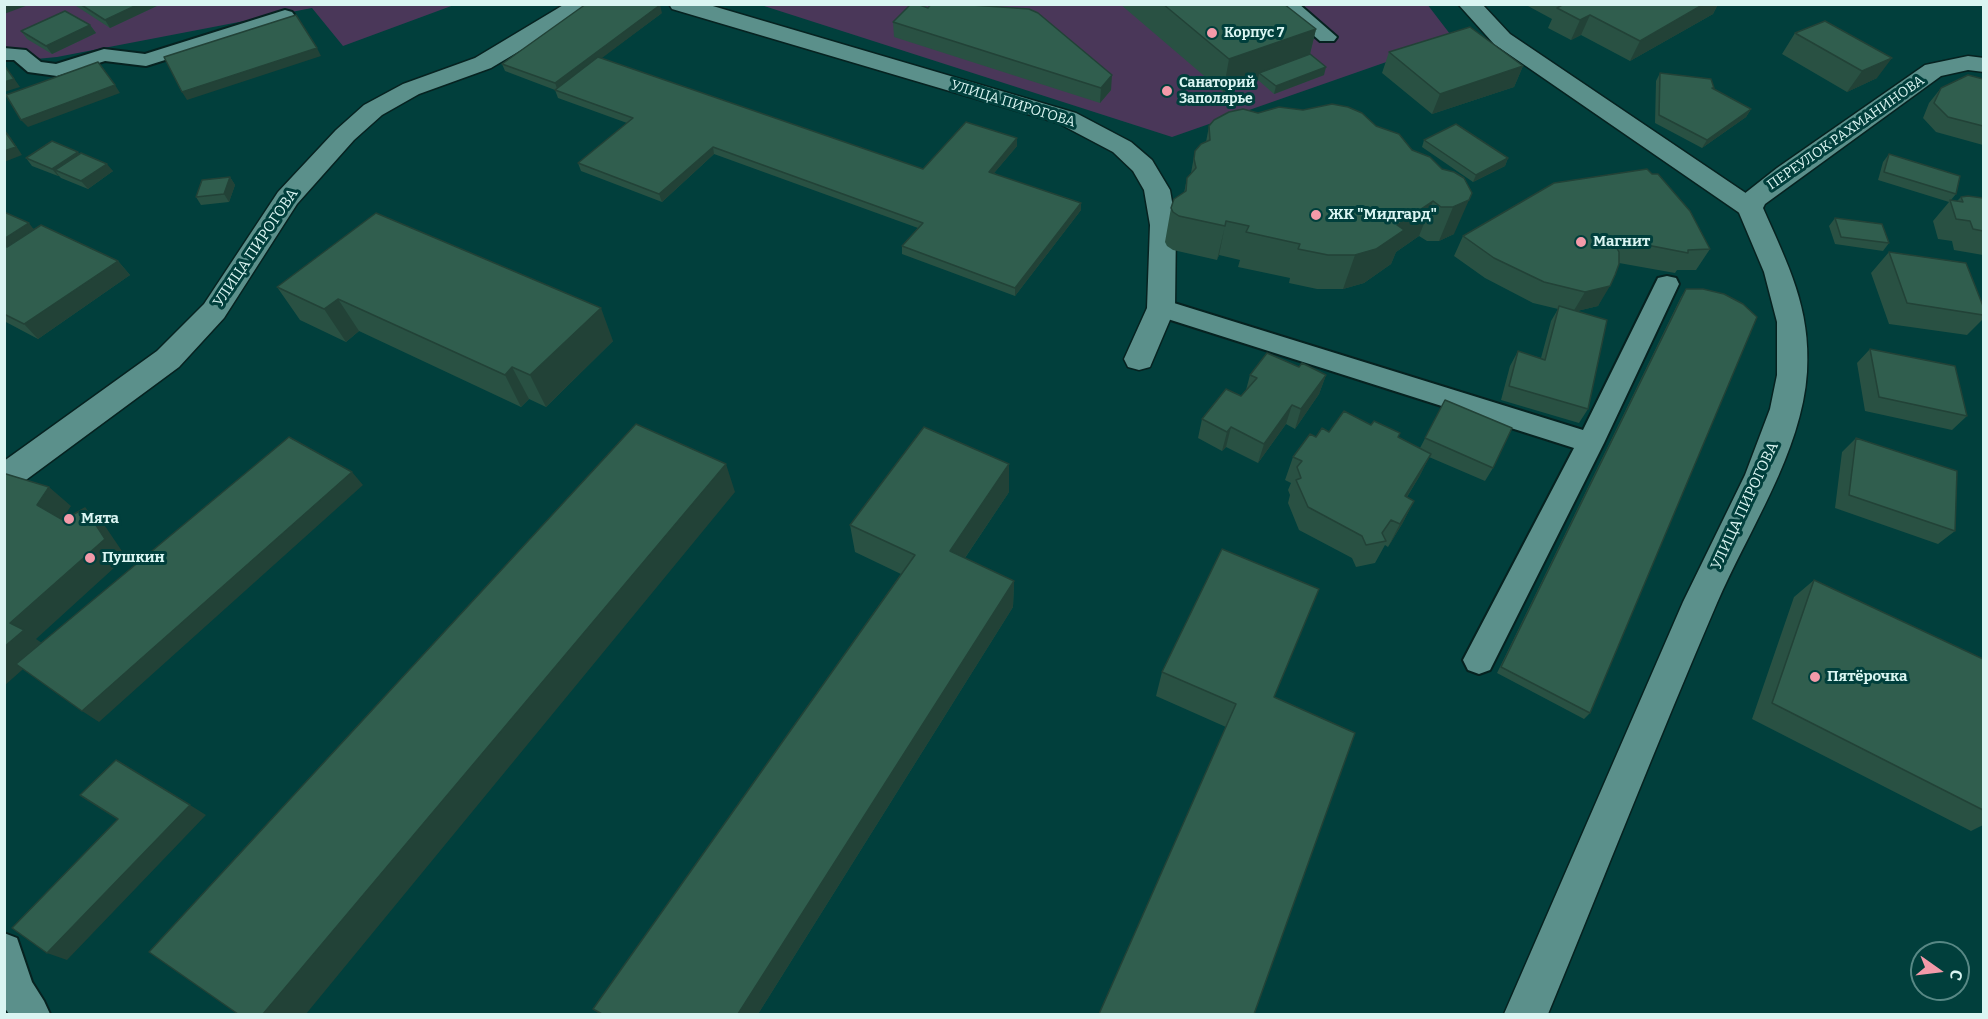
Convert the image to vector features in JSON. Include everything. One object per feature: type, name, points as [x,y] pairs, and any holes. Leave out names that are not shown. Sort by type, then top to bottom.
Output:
[{"type":"street","name":"УЛИЦА ПИРОГОВА","points":[[4,480],[168,359],[214,311],[286,198],[345,135],[373,110],[411,89],[483,63],[582,4]]},
{"type":"street","name":"УЛИЦА ПИРОГОВА","points":[[680,4],[1067,118],[1122,147],[1143,166],[1157,190],[1163,225],[1161,308],[1139,359]]},
{"type":"street","points":[[1469,4],[1502,39],[1750,208]]},
{"type":"street","name":"ПЕРЕУЛОК РАХМАНИНОВА","points":[[1750,208],[1753,200],[1786,174],[1933,70],[1968,63],[1983,65]]},
{"type":"street","name":"УЛИЦА ПИРОГОВА","points":[[1526,1014],[1701,599],[1774,446],[1789,391],[1793,341],[1790,310],[1782,278],[1750,208]]},
{"type":"lane","points":[[1287,4],[1327,37]]},
{"type":"lane","points":[[4,54],[19,54],[35,69],[57,70],[104,55],[146,60],[285,15]]},
{"type":"lane","points":[[1479,660],[1590,443],[1667,284]]},
{"type":"lane","points":[[1161,308],[1590,443]]},
{"type":"lane","points":[[4,951],[16,991],[31,1014]]},
{"type":"shaded area","name":"Санаторий Заполярье","points":[[1427,4],[1450,34],[1435,45],[1172,137],[761,5]]},
{"type":"shaded area","points":[[4,5],[454,5],[343,46],[312,8],[57,57],[5,62]]},
{"type":"building","points":[[80,4],[139,4],[105,20]]},
{"type":"building","points":[[586,4],[660,5],[555,83],[502,64]]},
{"type":"building","points":[[911,4],[928,8],[931,4],[957,4],[1029,9],[1038,13],[1112,75],[1101,88],[893,22]]},
{"type":"building","points":[[1163,4],[1284,4],[1316,29],[1229,59]]},
{"type":"building","points":[[1564,4],[1704,4],[1640,41],[1590,15],[1580,20],[1557,8]]},
{"type":"building","points":[[65,11],[90,25],[46,46],[21,31]]},
{"type":"building","points":[[296,15],[317,48],[182,92],[164,57]]},
{"type":"building","points":[[1825,21],[1892,58],[1862,71],[1795,33]]},
{"type":"building","points":[[1470,27],[1523,66],[1440,94],[1389,52]]},
{"type":"building","points":[[1310,54],[1326,67],[1276,86],[1259,73]]},
{"type":"building","points":[[598,57],[923,169],[966,122],[1017,138],[989,172],[1081,203],[1015,288],[902,246],[923,223],[713,147],[659,194],[578,163],[633,118],[555,90]]},
{"type":"building","points":[[98,62],[115,85],[21,120],[6,95]]},
{"type":"building","points":[[4,65],[14,79],[4,82]]},
{"type":"building","points":[[1660,73],[1711,79],[1714,88],[1712,88],[1751,109],[1707,140],[1659,115]]},
{"type":"building","points":[[1968,75],[1983,79],[1983,126],[1948,117],[1934,103],[1941,88]]},
{"type":"building","name":"ЖК \"Мидгард\"","points":[[1332,104],[1362,113],[1376,126],[1399,134],[1412,150],[1430,157],[1442,169],[1464,178],[1472,193],[1469,200],[1453,207],[1441,207],[1433,201],[1397,225],[1404,230],[1376,249],[1355,255],[1328,255],[1298,249],[1300,244],[1246,232],[1249,226],[1226,221],[1225,226],[1179,216],[1173,212],[1171,208],[1174,199],[1186,191],[1187,178],[1196,168],[1195,151],[1201,144],[1210,140],[1209,126],[1214,120],[1229,112],[1243,109],[1258,113],[1279,107],[1303,110]]},
{"type":"building","points":[[1456,124],[1508,158],[1476,175],[1424,140]]},
{"type":"building","points":[[4,130],[16,147],[4,151]]},
{"type":"building","points":[[52,141],[78,152],[52,169],[26,158]]},
{"type":"building","points":[[81,153],[107,164],[81,181],[55,170]]},
{"type":"building","points":[[1889,154],[1960,176],[1956,194],[1884,172]]},
{"type":"building","name":"Магнит","points":[[1647,169],[1652,174],[1658,174],[1690,211],[1710,249],[1688,250],[1688,253],[1611,238],[1619,252],[1619,264],[1610,286],[1585,292],[1544,282],[1494,258],[1463,236],[1554,183]]},
{"type":"building","points":[[230,177],[224,194],[196,197],[202,180]]},
{"type":"building","points":[[1961,197],[1983,198],[1983,231],[1973,229],[1970,221],[1956,219],[1950,200],[1963,202]]},
{"type":"building","points":[[4,212],[29,223],[4,239]]},
{"type":"building","points":[[376,213],[601,308],[530,375],[512,367],[505,375],[338,299],[324,309],[277,287]]},
{"type":"building","points":[[1835,218],[1882,224],[1889,243],[1841,237]]},
{"type":"building","points":[[41,225],[118,261],[24,324],[4,314],[4,246],[7,247]]},
{"type":"building","points":[[1889,252],[1966,263],[1983,306],[1983,315],[1907,303]]},
{"type":"building","points":[[1686,289],[1703,289],[1724,294],[1743,304],[1757,317],[1590,713],[1501,667]]},
{"type":"building","points":[[1559,306],[1607,320],[1588,409],[1509,386],[1518,351],[1545,360]]},
{"type":"building","points":[[1870,349],[1955,366],[1967,416],[1879,397]]},
{"type":"building","points":[[1267,353],[1299,367],[1302,363],[1326,375],[1301,409],[1292,405],[1264,444],[1231,427],[1227,432],[1202,419],[1226,389],[1241,396],[1257,378],[1250,375]]},
{"type":"building","points":[[1445,400],[1512,428],[1493,468],[1425,438]]},
{"type":"building","points":[[1344,411],[1371,425],[1374,421],[1400,433],[1398,437],[1431,454],[1405,496],[1414,501],[1400,524],[1391,520],[1382,533],[1386,541],[1366,545],[1362,536],[1308,507],[1296,480],[1301,478],[1297,467],[1302,461],[1293,457],[1310,434],[1316,437],[1322,428],[1329,432]]},
{"type":"building","points":[[636,424],[726,464],[263,1014],[238,1014],[149,952]]},
{"type":"building","points":[[924,427],[1009,464],[950,551],[1014,581],[738,1014],[602,1014],[593,1009],[915,555],[850,525]]},
{"type":"building","points":[[289,437],[352,472],[82,711],[16,664]]},
{"type":"building","points":[[1856,438],[1957,471],[1955,531],[1849,495]]},
{"type":"building","points":[[6,474],[49,487],[37,505],[63,520],[85,508],[105,539],[10,623],[24,630],[4,647],[4,476]]},
{"type":"building","points":[[1222,549],[1319,589],[1274,697],[1355,733],[1254,1014],[1099,1014],[1236,704],[1162,672]]},
{"type":"building","points":[[1814,580],[1983,659],[1983,810],[1772,703]]},
{"type":"building","points":[[116,760],[190,805],[47,953],[12,928],[118,819],[80,795]]},
{"type":"place","name":"Корпус 7","points":[[1212,33]]},
{"type":"place","name":"Санаторий Заполярье","points":[[1167,91]]},
{"type":"place","name":"ЖК \"Мидгард\"","points":[[1316,215]]},
{"type":"place","name":"Магнит","points":[[1581,242]]},
{"type":"place","name":"Мята","points":[[69,519]]},
{"type":"place","name":"Пушкин","points":[[90,558]]},
{"type":"place","name":"Пятёрочка","points":[[1815,677]]}]
